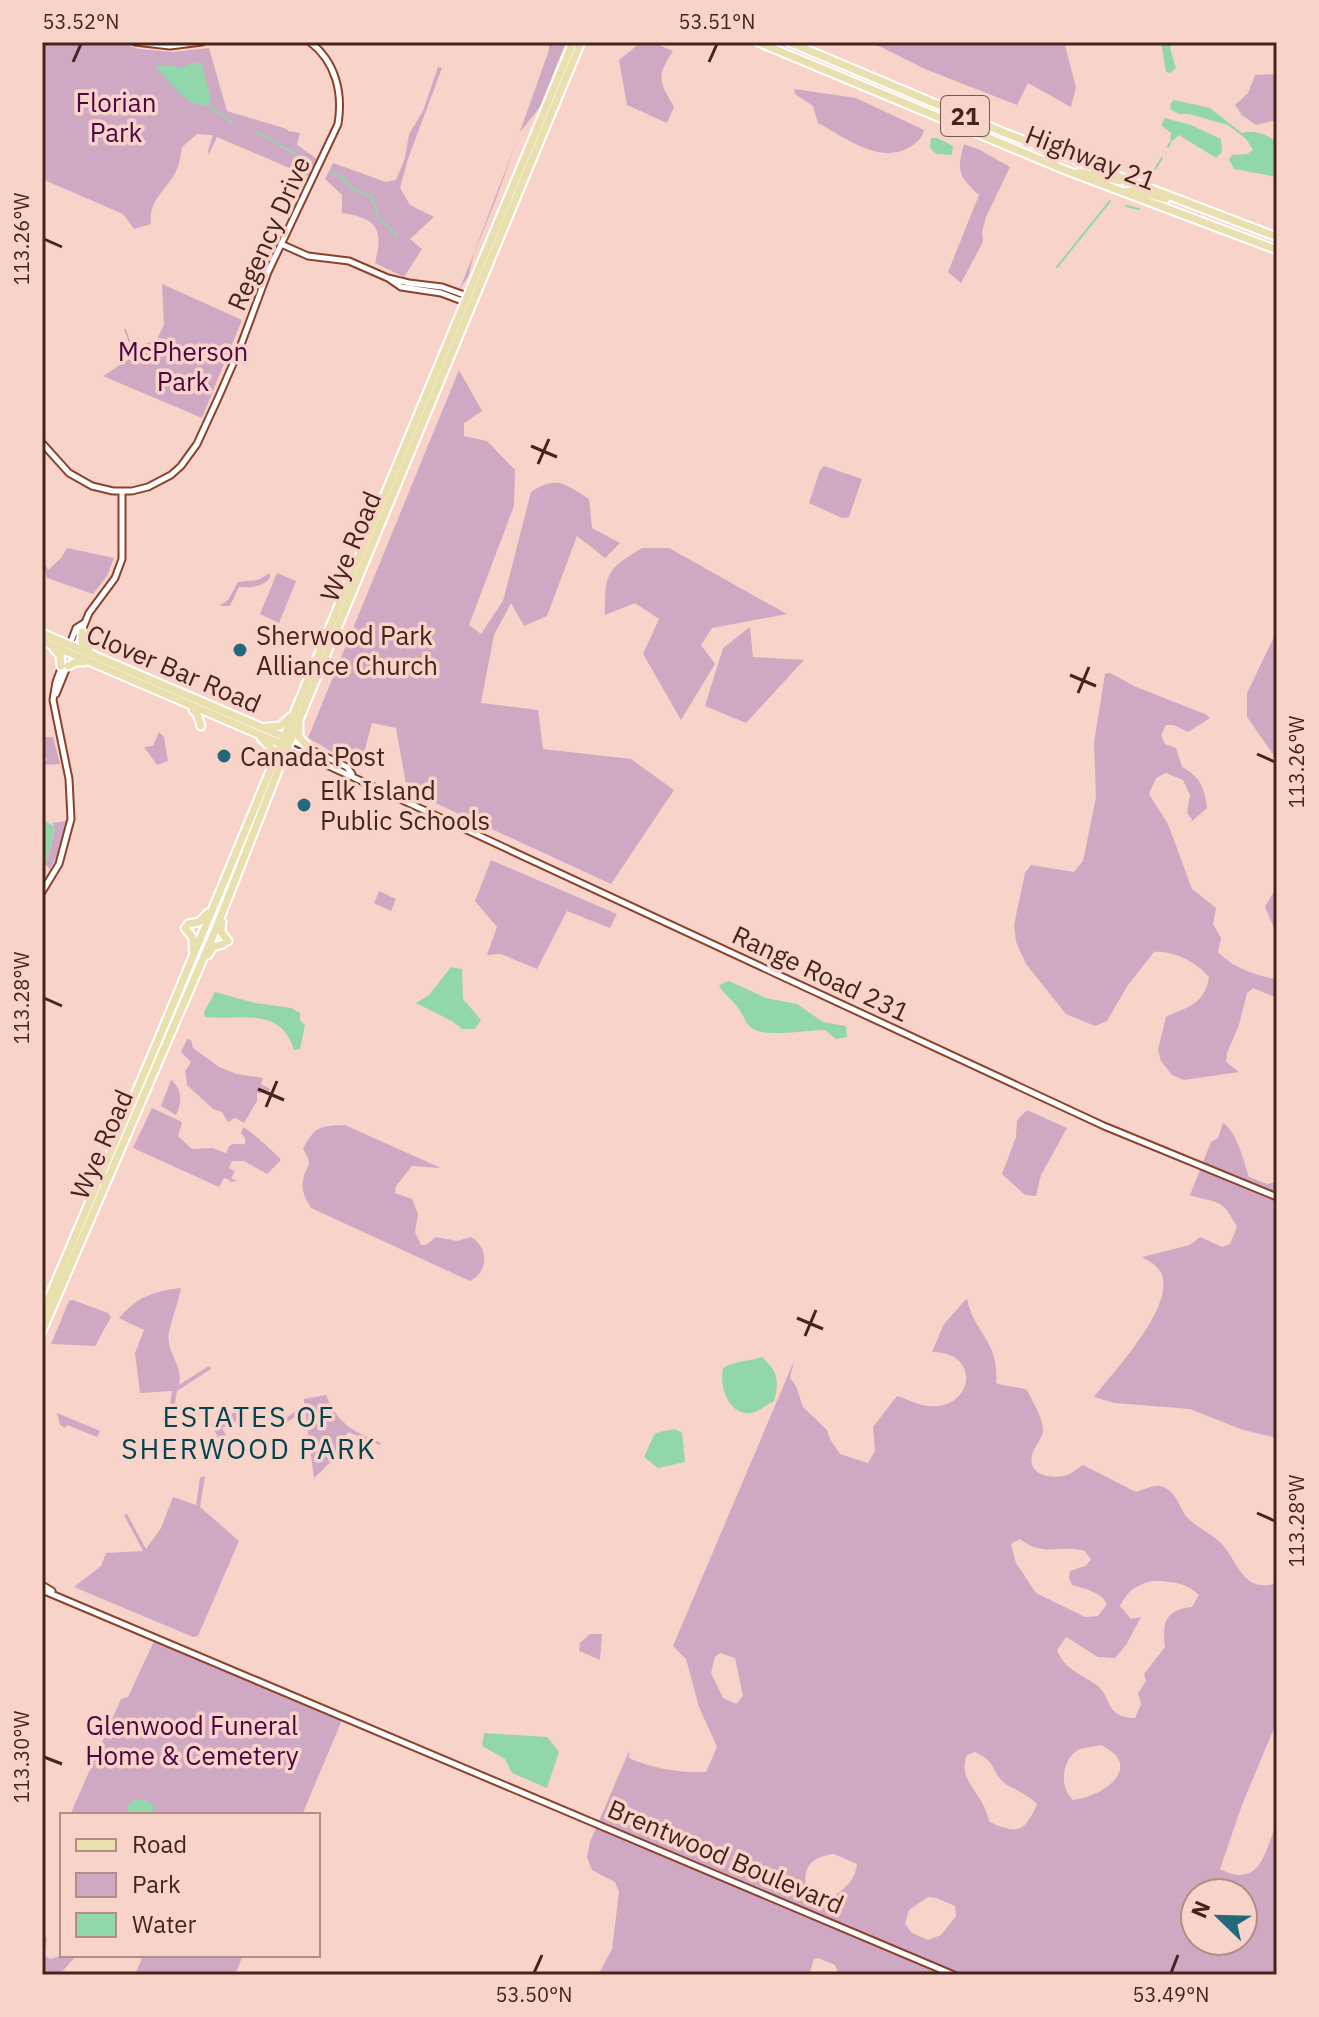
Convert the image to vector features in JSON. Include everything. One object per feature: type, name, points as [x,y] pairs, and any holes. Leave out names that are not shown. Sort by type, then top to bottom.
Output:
[{"type":"main road","name":"Wye Road","points":[[286,742],[299,721],[573,42]]},
{"type":"main road","name":"Wye Road","points":[[42,1314],[581,42]]},
{"type":"main road","name":"Highway 21","points":[[758,42],[1065,170],[1277,250]]},
{"type":"main road","name":"Highway 21","points":[[789,42],[1005,133],[1277,237]]},
{"type":"main road","points":[[1065,170],[1127,180]]},
{"type":"main road","points":[[1124,192],[1135,190],[1184,202]]},
{"type":"main road","points":[[82,632],[84,646],[96,661]]},
{"type":"main road","name":"Clover Bar Road","points":[[42,633],[71,650]]},
{"type":"main road","points":[[42,641],[57,651],[64,666],[96,661]]},
{"type":"main road","name":"Clover Bar Road","points":[[42,641],[71,650],[286,742]]},
{"type":"main road","name":"Clover Bar Road","points":[[96,661],[188,705],[258,730]]},
{"type":"main road","points":[[188,705],[197,714],[201,726]]},
{"type":"main road","points":[[296,709],[280,726],[258,730],[274,751],[276,766],[290,756],[308,752],[299,737],[299,721]]},
{"type":"main road","name":"Wye Road","points":[[42,1331],[226,903],[276,766]]},
{"type":"main road","points":[[193,957],[193,938],[186,926],[202,921],[218,897]]},
{"type":"main road","points":[[198,970],[213,947],[225,942],[220,930],[226,903]]},
{"type":"street","points":[[135,42],[170,46],[202,42]]},
{"type":"street","name":"Regency Drive","points":[[42,443],[63,468],[76,477],[92,486],[122,491],[159,482],[171,475],[190,455],[239,350],[281,244],[332,139],[339,116],[340,97],[334,74],[325,56],[310,42]]},
{"type":"street","points":[[281,244],[308,256],[357,263],[388,278],[442,287],[470,301]]},
{"type":"street","points":[[42,892],[59,864],[71,819],[69,779],[53,700],[64,666],[84,623],[115,578],[122,559],[122,491]]},
{"type":"street","points":[[71,650],[76,628],[84,623]]},
{"type":"street","name":"Range Road 231","points":[[286,742],[347,767],[353,775],[1104,1126],[1277,1197]]},
{"type":"street","name":"Brentwood Boulevard","points":[[42,1587],[954,1975]]},
{"type":"green space","name":"Florian Park","points":[[47,42],[118,42],[139,49],[172,52],[209,48],[227,111],[300,133],[297,145],[317,159],[308,176],[217,137],[209,154],[213,135],[197,134],[182,147],[175,173],[153,207],[151,224],[134,229],[123,214],[42,179],[42,53]]},
{"type":"green space","points":[[549,42],[566,42],[540,107],[521,131],[549,50]]},
{"type":"green space","points":[[641,42],[652,42],[673,51],[662,73],[663,85],[674,107],[667,123],[627,105],[619,60]]},
{"type":"green space","points":[[871,42],[1064,42],[1076,87],[1071,107],[1028,83],[1017,105],[925,69]]},
{"type":"green space","points":[[438,67],[442,68],[400,188],[410,205],[434,217],[410,239],[422,249],[404,277],[375,263],[379,242],[375,227],[363,218],[342,213],[342,195],[325,179],[333,163],[386,182],[396,180],[405,158],[409,134],[423,111]]},
{"type":"green space","points":[[1277,74],[1277,120],[1256,125],[1242,115],[1235,105],[1248,93],[1255,75]]},
{"type":"green space","points":[[794,89],[856,98],[924,130],[920,139],[901,151],[889,153],[864,148],[818,123],[813,106],[795,94]]},
{"type":"green space","points":[[518,139],[496,199],[474,253],[475,250]]},
{"type":"green space","points":[[964,144],[1010,167],[986,217],[983,242],[961,283],[948,272],[979,195],[961,173]]},
{"type":"green space","points":[[474,253],[468,277],[460,288]]},
{"type":"green space","name":"McPherson Park","points":[[162,284],[242,320],[202,418],[103,376],[129,359],[131,348],[124,329],[132,347],[156,341],[164,325]]},
{"type":"green space","points":[[459,370],[482,411],[464,423],[464,436],[487,441],[515,470],[514,506],[469,625],[481,634],[503,601],[531,492],[540,487],[561,484],[589,499],[592,528],[620,543],[605,558],[577,536],[547,616],[524,626],[511,603],[494,635],[481,703],[538,710],[543,749],[631,759],[674,790],[611,884],[407,790],[396,728],[372,723],[360,768],[308,738]]},
{"type":"green space","points":[[824,466],[862,479],[849,517],[842,518],[809,503]]},
{"type":"green space","points":[[67,548],[114,558],[107,576],[93,594],[47,578],[42,556],[48,570]]},
{"type":"green space","points":[[642,548],[669,548],[787,614],[712,628],[701,645],[715,664],[681,720],[643,654],[659,619],[635,603],[605,615],[610,574]]},
{"type":"green space","points":[[270,573],[270,578],[260,585],[239,587],[230,606],[219,606],[228,600],[238,582],[258,580]]},
{"type":"green space","points":[[277,573],[296,581],[279,623],[260,614]]},
{"type":"green space","points":[[750,627],[753,657],[804,660],[746,723],[705,706],[723,648]]},
{"type":"green space","points":[[1277,631],[1277,760],[1247,717],[1247,693]]},
{"type":"green space","points":[[1110,673],[1210,718],[1188,732],[1174,725],[1166,725],[1161,735],[1165,744],[1176,748],[1182,767],[1200,784],[1207,808],[1191,822],[1187,813],[1190,795],[1183,780],[1166,773],[1156,778],[1149,794],[1168,824],[1192,889],[1216,908],[1213,924],[1221,938],[1218,952],[1238,967],[1277,980],[1277,998],[1253,988],[1247,993],[1226,1062],[1239,1072],[1184,1080],[1172,1075],[1161,1061],[1158,1050],[1166,1017],[1194,1003],[1207,986],[1209,977],[1191,962],[1177,955],[1154,952],[1128,985],[1107,1021],[1095,1026],[1066,1014],[1026,964],[1016,942],[1014,925],[1025,873],[1031,865],[1074,872],[1083,861],[1096,797],[1094,742],[1105,674]]},
{"type":"green space","points":[[159,732],[164,737],[168,761],[157,765],[144,747],[153,746]]},
{"type":"green space","points":[[42,737],[53,737],[60,764],[42,765],[47,759],[42,753]]},
{"type":"green space","points":[[67,821],[61,848],[50,869],[43,862],[47,861],[55,828],[52,823]]},
{"type":"green space","points":[[491,860],[617,914],[610,928],[567,911],[537,969],[501,954],[487,955],[497,927],[475,901]]},
{"type":"green space","points":[[1277,886],[1277,930],[1265,907]]},
{"type":"green space","points":[[379,891],[396,899],[391,911],[374,903]]},
{"type":"green space","points":[[187,1039],[191,1040],[193,1048],[219,1067],[237,1074],[263,1078],[261,1084],[270,1089],[268,1093],[257,1093],[257,1101],[244,1123],[235,1118],[228,1122],[222,1112],[213,1109],[187,1085],[185,1071],[191,1062],[181,1052]]},
{"type":"green space","points":[[171,1080],[180,1096],[176,1115],[161,1106]]},
{"type":"green space","points":[[152,1108],[182,1123],[178,1136],[192,1149],[212,1148],[226,1153],[231,1145],[245,1144],[241,1133],[243,1127],[281,1160],[267,1174],[244,1161],[232,1161],[229,1168],[235,1171],[231,1178],[237,1181],[229,1182],[224,1178],[219,1187],[133,1148]]},
{"type":"green space","points":[[1027,1110],[1067,1128],[1041,1175],[1036,1196],[1025,1195],[1002,1174],[1016,1137],[1017,1120]]},
{"type":"green space","points":[[1223,1123],[1236,1140],[1249,1177],[1267,1184],[1277,1182],[1277,1438],[1243,1430],[1190,1409],[1114,1403],[1094,1397],[1138,1341],[1158,1308],[1163,1293],[1162,1275],[1155,1265],[1142,1257],[1190,1245],[1200,1237],[1222,1247],[1230,1244],[1237,1227],[1227,1210],[1218,1203],[1190,1195],[1211,1142],[1218,1138]]},
{"type":"green space","points":[[345,1125],[441,1168],[412,1166],[396,1186],[395,1193],[412,1199],[418,1214],[415,1232],[421,1245],[436,1237],[457,1241],[471,1237],[477,1242],[484,1259],[476,1277],[470,1281],[311,1208],[303,1188],[309,1163],[303,1149],[319,1129]]},
{"type":"green space","points":[[181,1288],[169,1338],[180,1374],[179,1385],[209,1366],[211,1369],[177,1391],[171,1425],[167,1426],[172,1391],[140,1393],[135,1353],[144,1330],[119,1318],[147,1296]]},
{"type":"green space","points":[[967,1298],[994,1357],[996,1383],[1027,1390],[1040,1416],[1042,1434],[1031,1462],[1037,1471],[1048,1476],[1061,1476],[1083,1465],[1136,1492],[1154,1486],[1165,1488],[1175,1497],[1188,1518],[1222,1544],[1249,1581],[1266,1585],[1277,1583],[1277,1721],[1242,1805],[1220,1869],[1244,1875],[1252,1871],[1264,1856],[1277,1822],[1277,1975],[839,1975],[835,1965],[818,1958],[814,1959],[809,1975],[598,1975],[612,1949],[619,1892],[615,1882],[592,1870],[587,1857],[590,1842],[629,1751],[629,1758],[648,1765],[676,1771],[706,1772],[717,1747],[699,1707],[686,1659],[673,1646],[794,1361],[790,1378],[803,1407],[827,1430],[840,1454],[868,1463],[875,1451],[873,1427],[897,1396],[928,1406],[943,1405],[955,1400],[962,1391],[966,1381],[965,1370],[959,1361],[932,1352],[944,1324]],"holes":[[[1020,1539],[1037,1548],[1085,1551],[1091,1560],[1085,1566],[1070,1571],[1069,1578],[1072,1585],[1096,1593],[1107,1604],[1098,1616],[1085,1617],[1036,1593],[1016,1563],[1011,1544]],[[1152,1581],[1183,1585],[1199,1595],[1192,1607],[1176,1611],[1167,1619],[1165,1647],[1144,1674],[1146,1681],[1138,1693],[1141,1704],[1135,1718],[1130,1718],[1116,1713],[1102,1690],[1069,1667],[1057,1650],[1066,1637],[1098,1657],[1115,1658],[1141,1617],[1131,1619],[1120,1606],[1129,1592]],[[720,1653],[735,1658],[743,1696],[736,1704],[723,1698],[711,1673],[715,1657]],[[1101,1745],[1120,1762],[1120,1771],[1106,1787],[1073,1800],[1064,1783],[1070,1757],[1081,1749]],[[975,1752],[981,1755],[989,1761],[1002,1781],[1037,1804],[1024,1825],[1007,1829],[990,1822],[966,1775],[967,1755]],[[834,1854],[857,1864],[852,1880],[832,1898],[806,1888],[806,1873],[815,1860]],[[928,1897],[936,1898],[955,1906],[956,1916],[941,1935],[928,1940],[912,1933],[905,1924],[909,1910]]]},
{"type":"green space","points":[[69,1301],[108,1313],[111,1317],[95,1346],[51,1344]]},
{"type":"green space","points":[[326,1395],[341,1420],[362,1435],[381,1443],[348,1432],[337,1456],[314,1478],[305,1410],[276,1430],[274,1427],[304,1405],[304,1399]]},
{"type":"green space","points":[[235,1412],[239,1420],[222,1428],[226,1435],[219,1439],[211,1424]]},
{"type":"green space","points":[[57,1413],[100,1431],[97,1437],[60,1425]]},
{"type":"green space","points":[[205,1476],[200,1507],[239,1541],[198,1636],[193,1637],[74,1587],[101,1566],[106,1553],[143,1551],[124,1515],[127,1514],[146,1549],[161,1528],[173,1497],[196,1505],[200,1478]]},
{"type":"green space","points":[[590,1634],[602,1634],[600,1660],[579,1651],[580,1643]]},
{"type":"green space","name":"Glenwood Funeral Home & Cemetery","points":[[154,1641],[342,1720],[303,1813],[71,1813],[121,1699],[128,1697]]},
{"type":"green space","points":[[44,1937],[47,1938],[44,1956],[51,1959],[75,1957],[59,1975],[42,1975]]},
{"type":"green space","points":[[142,1957],[242,1957],[235,1975],[135,1975]]},
{"type":"water","points":[[1161,42],[1172,42],[1170,48],[1176,68],[1170,73],[1166,72]]},
{"type":"water","points":[[197,62],[202,65],[211,100],[207,105],[186,98],[156,68],[171,65],[180,68]]},
{"type":"water","points":[[1174,100],[1210,108],[1242,133],[1261,133],[1277,142],[1277,177],[1234,169],[1229,159],[1232,155],[1247,154],[1253,150],[1246,139],[1228,125],[1179,114],[1170,109]]},
{"type":"water","points":[[1165,118],[1191,125],[1221,139],[1222,152],[1216,158],[1179,135],[1170,143],[1171,133],[1161,125]]},
{"type":"water","points":[[931,138],[953,146],[952,155],[936,154],[930,148]]},
{"type":"water","points":[[42,819],[55,827],[47,861],[43,862]]},
{"type":"water","points":[[451,967],[462,969],[463,999],[481,1020],[475,1029],[462,1029],[416,1003],[429,995]]},
{"type":"water","points":[[729,981],[766,998],[797,1004],[823,1022],[846,1026],[847,1037],[836,1039],[825,1030],[779,1033],[755,1030],[719,985]]},
{"type":"water","points":[[215,992],[255,1003],[291,1008],[300,1013],[300,1020],[305,1025],[300,1049],[294,1050],[288,1036],[269,1021],[245,1017],[205,1017],[204,1012]]},
{"type":"water","points":[[762,1357],[776,1376],[774,1401],[754,1412],[743,1413],[736,1410],[727,1398],[722,1383],[723,1368]]},
{"type":"water","points":[[675,1429],[682,1433],[685,1462],[658,1468],[644,1457],[655,1433]]},
{"type":"water","points":[[484,1733],[547,1737],[559,1752],[547,1788],[512,1773],[505,1759],[482,1746]]},
{"type":"water","points":[[141,1799],[153,1805],[153,1812],[128,1813],[128,1806],[133,1800]]},
{"type":"waterway","points":[[207,105],[233,123]]},
{"type":"waterway","points":[[255,131],[307,161]]},
{"type":"waterway","points":[[1168,147],[1170,143]]},
{"type":"waterway","points":[[1152,174],[1162,158]]},
{"type":"waterway","points":[[331,173],[342,177],[353,189],[372,197],[378,217],[397,235]]},
{"type":"waterway","points":[[1057,267],[1110,201]]},
{"type":"waterway","points":[[1126,206],[1139,209]]},
{"type":"place","name":"Sherwood Park Alliance Church","points":[[240,650]]},
{"type":"place","name":"Canada Post","points":[[224,756]]},
{"type":"place","name":"Elk Island Public Schools","points":[[304,805]]},
{"type":"district","name":"ESTATES OF SHERWOOD PARK","points":[[249,1432]]}]
